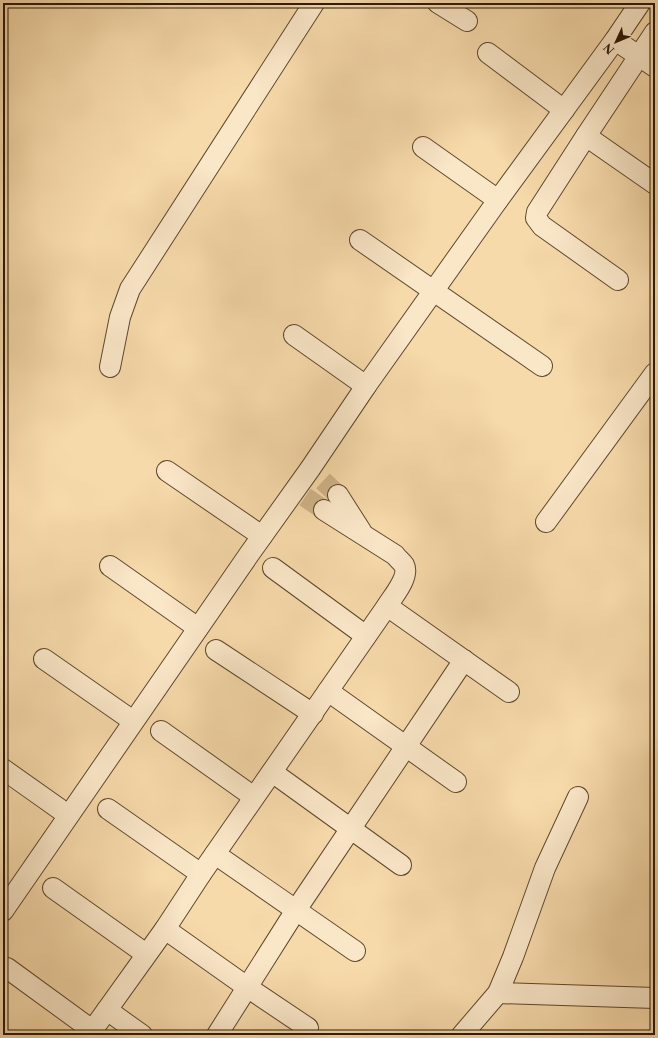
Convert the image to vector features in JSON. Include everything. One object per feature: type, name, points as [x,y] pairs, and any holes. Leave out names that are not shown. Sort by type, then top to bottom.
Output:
[{"type":"street","points":[[110,367],[120,317],[130,289],[314,3]]},
{"type":"street","points":[[438,3],[467,21]]},
{"type":"street","points":[[4,907],[262,536],[316,475],[366,386],[498,200],[615,40],[636,4]]},
{"type":"street","points":[[618,280],[542,226],[536,218],[542,202],[655,32]]},
{"type":"street","points":[[615,40],[655,67]]},
{"type":"street","points":[[488,54],[564,110]]},
{"type":"street","points":[[585,81],[610,99]]},
{"type":"street","points":[[586,136],[655,184]]},
{"type":"street","points":[[423,147],[498,200]]},
{"type":"street","points":[[360,240],[542,366]]},
{"type":"street","points":[[294,335],[366,386]]},
{"type":"street","points":[[546,522],[655,373]]},
{"type":"street","points":[[167,471],[262,536]]},
{"type":"street","points":[[338,495],[364,536]]},
{"type":"street","points":[[7,968],[90,1033],[165,929],[201,874],[387,606],[406,574],[404,565],[395,555],[324,510]]},
{"type":"street","points":[[110,566],[198,628]]},
{"type":"street","points":[[273,568],[366,636]]},
{"type":"street","points":[[387,606],[509,692]]},
{"type":"street","points":[[216,650],[313,714]]},
{"type":"street","points":[[44,659],[133,721]]},
{"type":"street","points":[[217,1035],[296,910],[464,660]]},
{"type":"street","points":[[328,691],[456,782]]},
{"type":"street","points":[[161,731],[254,797]]},
{"type":"street","points":[[3,769],[68,815]]},
{"type":"street","points":[[272,772],[401,865]]},
{"type":"street","points":[[462,1035],[498,993],[513,957],[545,868],[578,797]]},
{"type":"street","points":[[108,810],[201,874]]},
{"type":"street","points":[[215,854],[355,951]]},
{"type":"street","points":[[53,888],[146,954]]},
{"type":"street","points":[[165,929],[247,988],[308,1028]]},
{"type":"street","points":[[498,993],[655,998]]},
{"type":"street","points":[[107,1010],[142,1035]]},
{"type":"tunnel","points":[[323,481],[338,495]]},
{"type":"tunnel","points":[[305,497],[324,510]]}]
